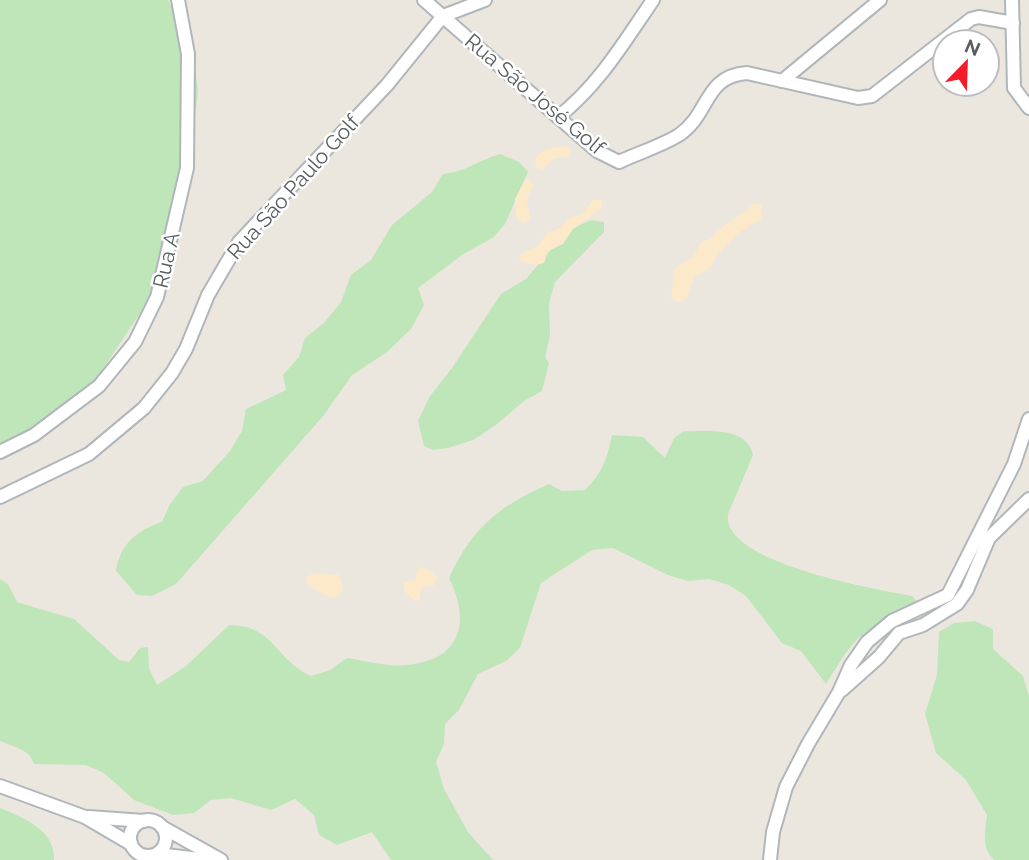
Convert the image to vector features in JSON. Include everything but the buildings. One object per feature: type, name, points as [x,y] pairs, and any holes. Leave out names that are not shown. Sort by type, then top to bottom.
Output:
[{"type":"street","name":"Rua A","points":[[0,452],[34,435],[99,386],[135,342],[157,297],[187,168],[188,54],[178,0]]},
{"type":"street","name":"Rua São José Golf","points":[[424,0],[597,151],[619,162],[679,134],[695,120],[719,82],[730,74],[747,73],[778,80]]},
{"type":"street","points":[[443,16],[485,0]]},
{"type":"street","points":[[558,117],[591,89],[627,42],[653,0]]},
{"type":"street","points":[[778,80],[880,0]]},
{"type":"street","points":[[1012,0],[1014,88],[1029,108]]},
{"type":"street","name":"Rua São Paulo Golf","points":[[0,497],[89,454],[144,408],[172,373],[186,349],[208,295],[239,242],[387,85],[443,16]]},
{"type":"street","points":[[778,80],[858,98],[872,96],[971,19],[979,17],[1013,23]]},
{"type":"street","points":[[770,860],[773,832],[786,787],[807,744],[839,692],[851,665],[867,642],[892,621],[948,595],[1014,464],[1029,419]]},
{"type":"street","points":[[839,692],[879,657],[899,634],[923,625],[957,604],[967,590],[989,538],[1029,499]]},
{"type":"street","points":[[0,786],[85,817],[145,856],[157,854],[208,860]]},
{"type":"street","points":[[85,817],[144,821],[162,827],[221,860]]},
{"type":"street","points":[[131,845],[131,832],[144,821]]},
{"type":"street","points":[[157,854],[166,839],[162,827]]},
{"type":"green space","points":[[0,0],[168,0],[192,48],[198,91],[183,214],[149,300],[88,391],[0,452]]},
{"type":"green space","points":[[500,154],[519,162],[528,172],[505,224],[494,237],[462,255],[418,288],[424,305],[411,329],[386,353],[352,375],[324,415],[176,584],[152,596],[137,595],[116,571],[121,553],[131,539],[162,522],[170,504],[183,487],[203,481],[230,451],[242,431],[246,409],[286,390],[283,375],[299,357],[305,338],[324,323],[341,302],[351,275],[371,260],[392,225],[432,192],[443,174],[458,171]]},
{"type":"green space","points":[[591,220],[604,222],[604,232],[555,282],[549,304],[550,336],[545,357],[549,363],[542,391],[524,401],[473,440],[433,450],[424,446],[418,421],[430,396],[501,294],[526,279],[567,231]]},
{"type":"green space","points":[[684,431],[725,432],[743,439],[749,446],[753,455],[728,514],[732,531],[749,546],[774,560],[804,571],[912,596],[921,606],[910,614],[877,626],[864,634],[846,653],[826,684],[801,651],[782,643],[746,596],[729,585],[709,579],[688,581],[668,575],[613,548],[592,550],[541,583],[520,648],[506,661],[478,674],[459,710],[445,724],[444,744],[436,762],[444,789],[468,832],[493,860],[391,860],[372,832],[337,845],[319,835],[314,815],[295,799],[271,810],[231,798],[211,800],[194,813],[173,815],[134,800],[104,773],[86,765],[34,764],[25,752],[0,741],[0,579],[8,584],[17,602],[74,619],[119,660],[129,662],[140,648],[148,647],[149,668],[157,685],[186,666],[229,625],[256,631],[289,661],[311,676],[330,670],[347,658],[392,665],[425,662],[450,647],[457,636],[460,624],[459,609],[449,578],[467,545],[489,520],[531,492],[549,484],[562,491],[585,490],[603,466],[612,435],[643,437],[665,458],[674,438]]},
{"type":"green space","points":[[975,621],[993,629],[993,649],[1023,676],[1029,696],[1029,860],[994,860],[990,855],[985,839],[987,815],[966,780],[936,753],[925,714],[937,675],[939,632],[954,623]]},
{"type":"green space","points":[[0,808],[27,820],[44,833],[50,840],[54,860],[0,860]]},
{"type":"sand","points":[[565,146],[571,149],[568,156],[554,159],[542,170],[535,166],[536,157],[546,149]]},
{"type":"sand","points":[[529,179],[533,185],[527,201],[530,219],[523,223],[516,217],[515,199],[525,180]]},
{"type":"sand","points":[[593,200],[602,200],[602,208],[573,229],[563,244],[548,251],[544,263],[536,265],[519,261],[521,253],[537,247],[547,233],[560,228],[569,218],[582,214]]},
{"type":"sand","points":[[753,204],[762,205],[761,219],[743,230],[718,254],[710,268],[694,277],[687,298],[679,302],[671,299],[674,269],[693,257],[701,242],[710,239]]},
{"type":"sand","points":[[419,567],[428,569],[438,578],[434,585],[422,587],[419,600],[415,601],[405,592],[403,582],[415,580]]},
{"type":"sand","points":[[313,573],[339,575],[343,588],[339,596],[332,598],[309,586],[306,578]]}]
